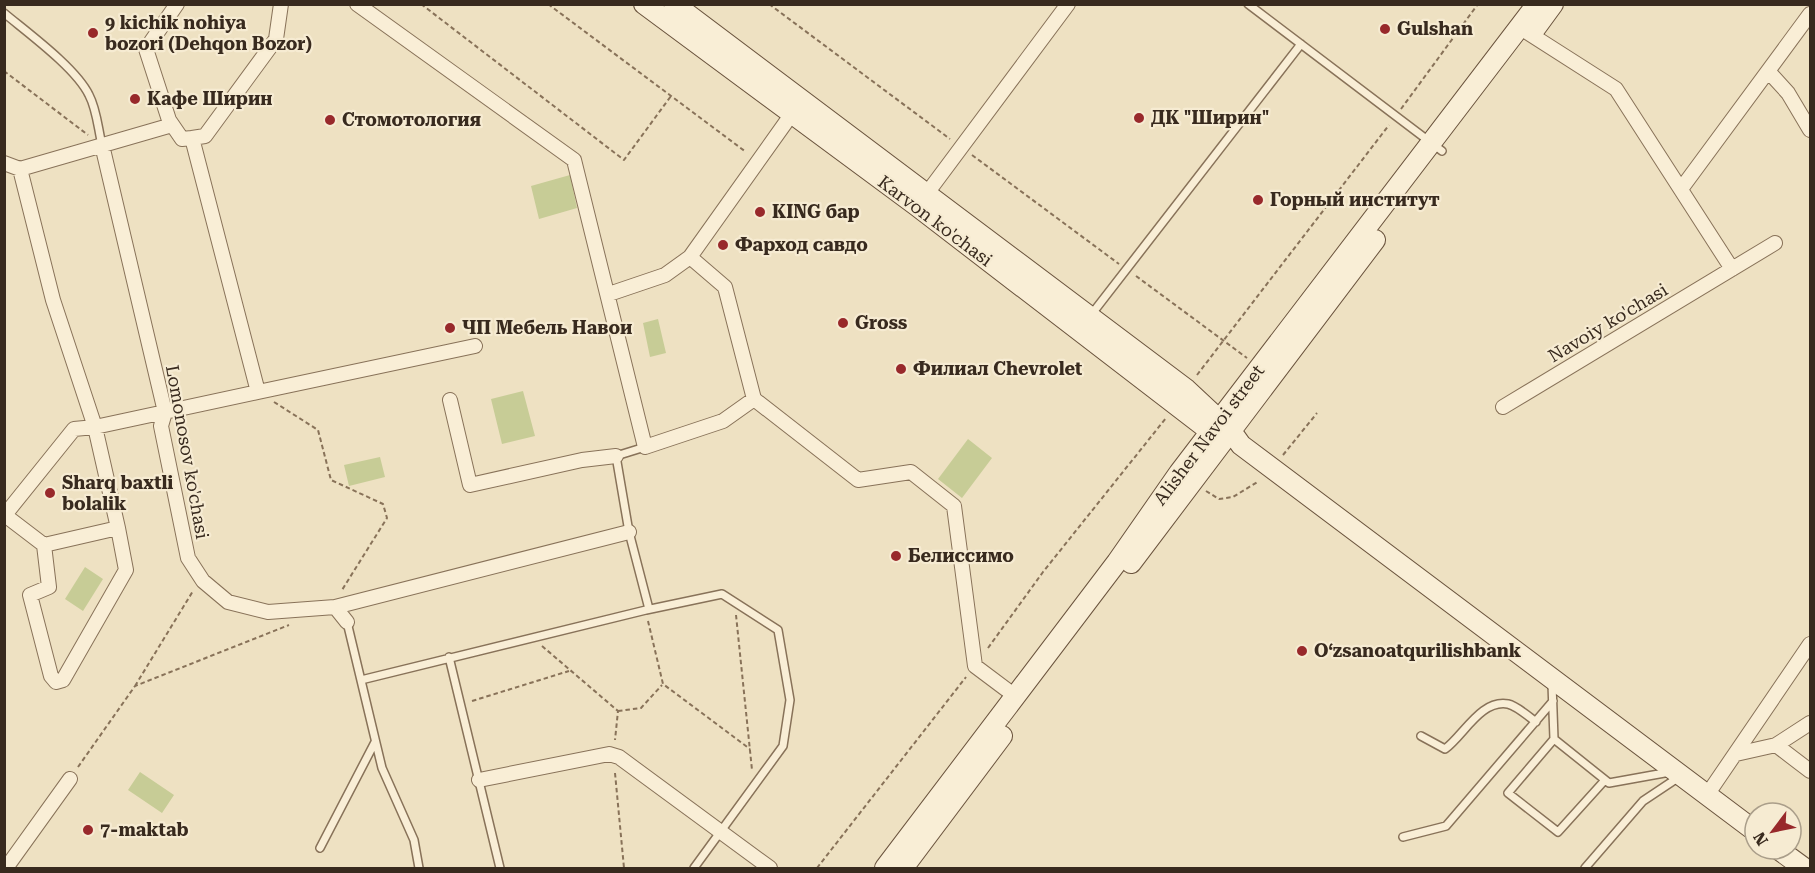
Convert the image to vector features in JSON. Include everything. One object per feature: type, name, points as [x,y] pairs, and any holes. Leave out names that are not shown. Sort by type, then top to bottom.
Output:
[{"type":"main road","name":"Karvon ko'chasi","points":[[644,4],[797,107],[922,200],[1225,434]]},
{"type":"main road","points":[[674,4],[797,107]]},
{"type":"main road","name":"Alisher Navoi street","points":[[1525,31],[1537,4]]},
{"type":"main road","name":"Alisher Navoi street","points":[[903,868],[1437,147],[1525,31],[1553,4]]},
{"type":"main road","name":"Alisher Navoi street","points":[[885,868],[1015,696],[1225,434],[1261,368],[1437,147]]},
{"type":"main road","points":[[922,200],[1090,316],[1186,389],[1225,434],[1743,822]]},
{"type":"street","points":[[177,4],[146,49],[172,125],[182,139],[206,135],[276,39],[281,4]]},
{"type":"street","points":[[357,4],[574,160],[645,447],[723,421],[754,399]]},
{"type":"street","points":[[922,200],[1068,4]]},
{"type":"street","points":[[1681,189],[1810,14]]},
{"type":"street","points":[[1525,31],[1616,89],[1732,269]]},
{"type":"street","points":[[1768,71],[1788,93],[1810,130]]},
{"type":"street","points":[[609,294],[665,275],[690,256],[797,107]]},
{"type":"street","points":[[4,163],[20,169],[172,125]]},
{"type":"street","points":[[192,138],[258,392]]},
{"type":"street","name":"Lomonosov ko'chasi","points":[[102,145],[165,412],[162,426],[188,558],[201,579],[228,602],[268,612],[333,608],[629,531]]},
{"type":"street","points":[[20,169],[53,300],[95,427],[126,570],[63,680],[56,682],[51,676],[30,595],[49,587],[44,545],[5,516],[74,429],[95,427],[476,345]]},
{"type":"street","name":"Navoiy ko'chasi","points":[[1503,407],[1775,243]]},
{"type":"street","points":[[690,256],[725,287],[754,399],[858,480],[911,471],[954,506],[975,666],[1015,696]]},
{"type":"street","points":[[450,400],[470,485],[582,460],[616,456]]},
{"type":"street","points":[[44,545],[118,528]]},
{"type":"street","points":[[333,608],[347,622]]},
{"type":"street","points":[[1707,795],[1810,644]]},
{"type":"street","points":[[1736,754],[1776,745],[1810,723]]},
{"type":"street","points":[[1776,745],[1810,771]]},
{"type":"street","points":[[479,780],[609,754],[619,757],[770,868]]},
{"type":"street","points":[[6,868],[70,779]]},
{"type":"lane","points":[[1248,4],[1437,147]]},
{"type":"lane","points":[[4,13],[57,58],[84,86],[92,104],[102,145]]},
{"type":"lane","points":[[1090,316],[1301,44]]},
{"type":"lane","points":[[645,447],[616,456],[629,531],[647,609]]},
{"type":"lane","points":[[361,680],[647,609],[722,594],[735,601],[778,630],[790,700],[783,746],[694,868]]},
{"type":"lane","points":[[347,622],[382,768],[414,840],[419,868]]},
{"type":"lane","points":[[449,657],[500,868]]},
{"type":"lane","points":[[1552,679],[1554,739],[1508,793],[1558,832],[1605,780]]},
{"type":"lane","points":[[1403,837],[1446,826],[1553,701]]},
{"type":"lane","points":[[1421,736],[1445,749],[1480,713],[1498,704],[1510,704],[1536,722]]},
{"type":"lane","points":[[1554,739],[1609,783],[1678,774]]},
{"type":"lane","points":[[320,848],[375,742]]},
{"type":"lane","points":[[1585,868],[1643,801],[1678,774]]},
{"type":"path","points":[[421,4],[624,160],[671,96]]},
{"type":"path","points":[[548,4],[758,161]]},
{"type":"path","points":[[770,4],[1261,368]]},
{"type":"path","points":[[1194,378],[1396,116],[1478,4]]},
{"type":"path","points":[[4,71],[102,145]]},
{"type":"path","points":[[258,392],[318,430],[331,480],[383,504],[387,518],[333,608]]},
{"type":"path","points":[[817,868],[975,666],[1043,572],[1172,411]]},
{"type":"path","points":[[70,779],[135,686],[201,579]]},
{"type":"path","points":[[735,601],[754,785]]},
{"type":"path","points":[[647,609],[663,684],[750,749]]},
{"type":"path","points":[[135,686],[291,625]]},
{"type":"path","points":[[460,705],[570,670]]},
{"type":"path","points":[[618,711],[640,708],[663,684]]},
{"type":"green space","points":[[570,175],[577,208],[539,219],[531,186]]},
{"type":"green space","points":[[658,319],[666,353],[650,357],[643,323]]},
{"type":"green space","points":[[523,391],[535,436],[502,444],[491,399]]},
{"type":"green space","points":[[968,439],[992,458],[962,498],[938,479]]},
{"type":"green space","points":[[380,457],[385,477],[349,486],[344,465]]},
{"type":"green space","points":[[85,567],[103,579],[83,611],[65,599]]},
{"type":"green space","points":[[140,772],[174,795],[162,813],[128,790]]},
{"type":"place","name":"Gulshan","points":[[1385,29]]},
{"type":"place","name":"9 kichik nohiya bozori (Dehqon Bozor)","points":[[93,33]]},
{"type":"place","name":"Кафе Ширин","points":[[135,99]]},
{"type":"place","name":"ДК \"Ширин\"","points":[[1139,118]]},
{"type":"place","name":"Стомотология","points":[[330,120]]},
{"type":"place","name":"Горный институт","points":[[1258,200]]},
{"type":"place","name":"KING бар","points":[[760,212]]},
{"type":"place","name":"Фарход савдо","points":[[723,245]]},
{"type":"place","name":"Gross","points":[[843,323]]},
{"type":"place","name":"ЧП Мебель Навои","points":[[450,328]]},
{"type":"place","name":"Филиал Chevrolet","points":[[901,369]]},
{"type":"place","name":"Sharq baxtli bolalik","points":[[50,493]]},
{"type":"place","name":"Белиссимо","points":[[896,556]]},
{"type":"place","name":"Oʻzsanoatqurilishbank","points":[[1302,651]]},
{"type":"place","name":"7-maktab","points":[[88,830]]}]
